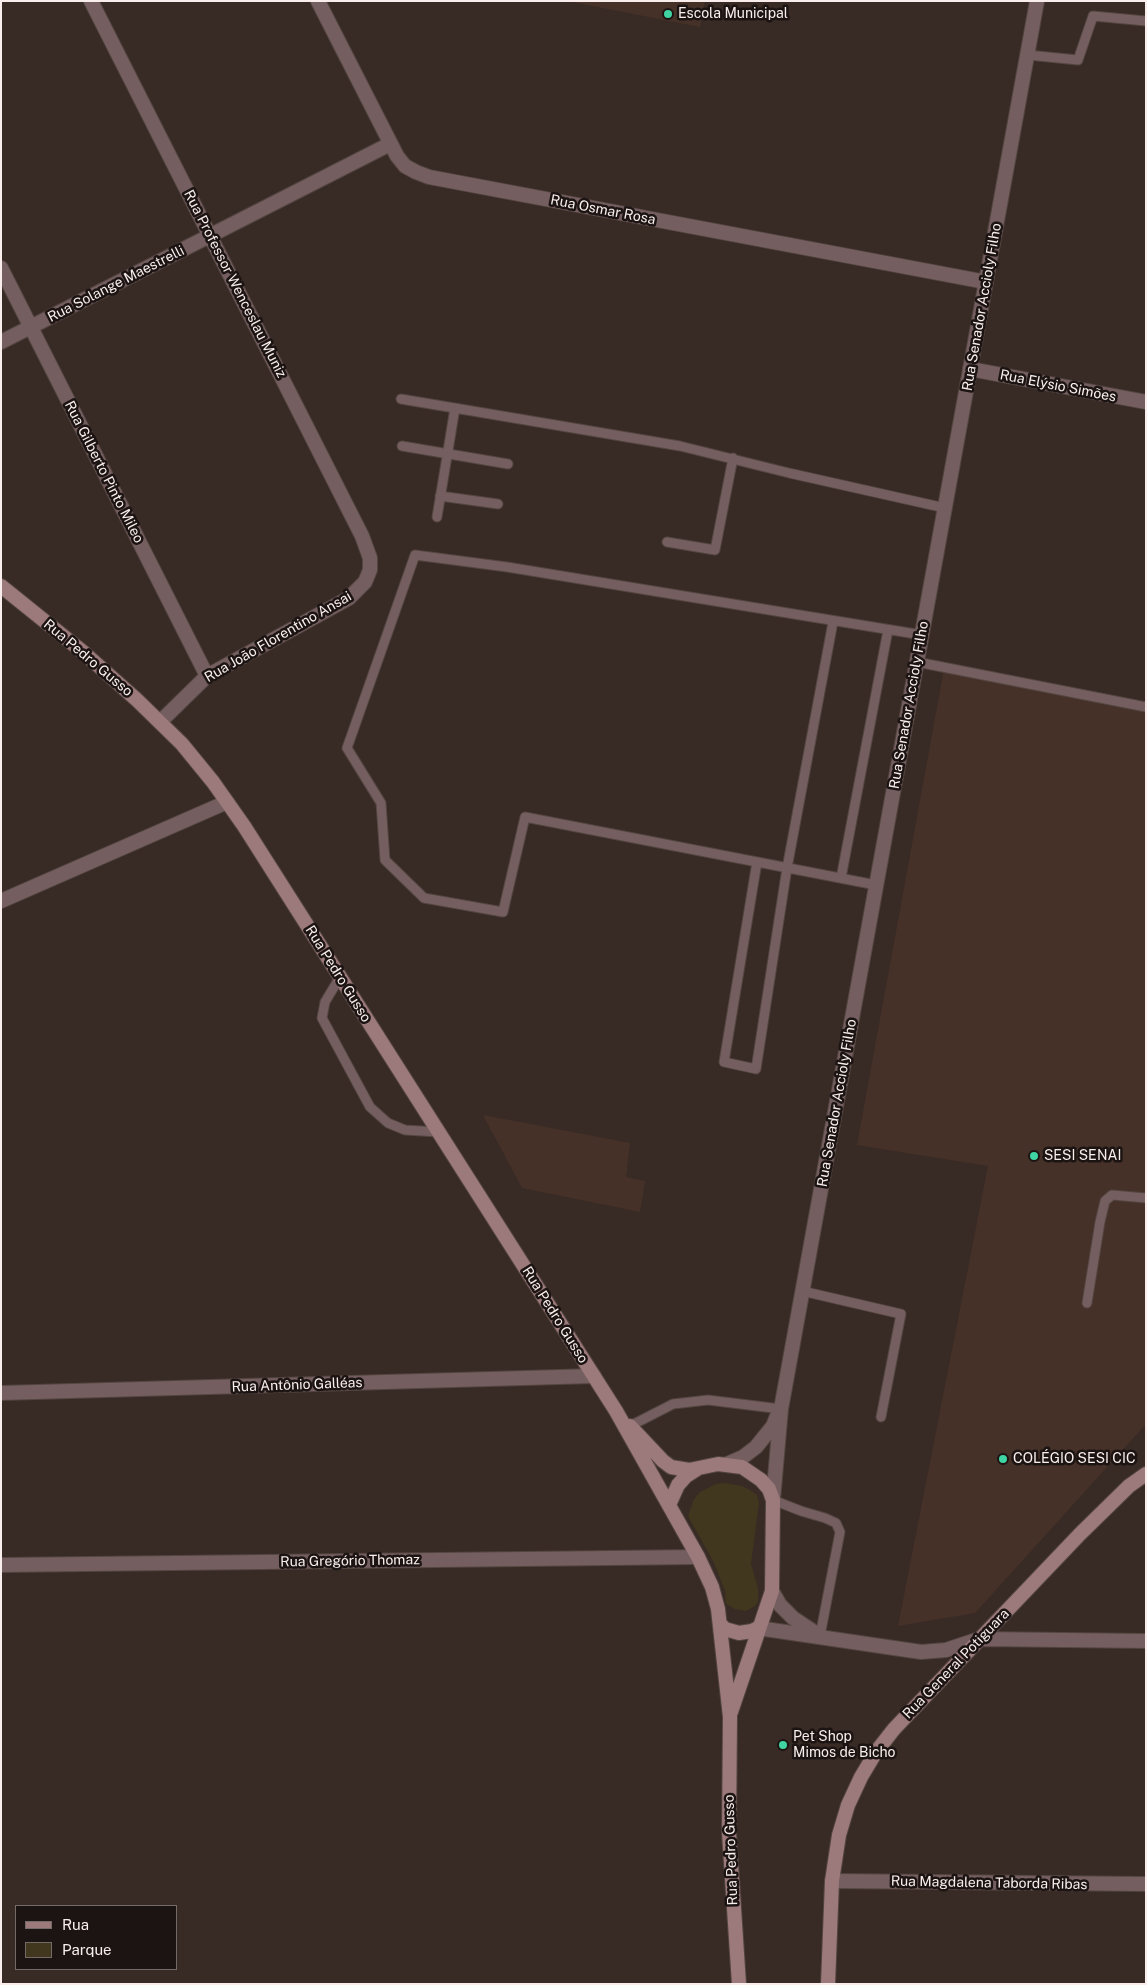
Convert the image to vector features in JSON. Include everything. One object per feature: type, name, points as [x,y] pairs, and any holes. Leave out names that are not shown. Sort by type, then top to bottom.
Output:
[{"type":"main road","name":"Rua Pedro Gusso","points":[[1,586],[98,664],[160,722],[197,761],[228,802],[616,1411],[698,1557],[712,1587],[720,1624],[730,1717],[729,1833],[739,1984]]},
{"type":"main road","name":"Rua Pedro Gusso","points":[[616,1411],[663,1461],[671,1467],[689,1470],[707,1465],[727,1464],[742,1467],[752,1473],[769,1489],[773,1500],[772,1592],[758,1628],[730,1717]]},
{"type":"main road","points":[[669,1505],[678,1485],[686,1476],[698,1469]]},
{"type":"main road","name":"Rua General Potiguara","points":[[828,1984],[832,1881],[839,1835],[848,1805],[866,1768],[894,1729],[1105,1509],[1146,1474]]},
{"type":"main road","points":[[720,1624],[725,1629],[739,1633],[758,1628]]},
{"type":"street","name":"Rua Professor Wenceslau Muniz","points":[[91,1],[362,536],[370,558],[370,570]]},
{"type":"street","name":"Rua Osmar Rosa","points":[[318,1],[397,156],[405,166],[429,177],[986,282]]},
{"type":"street","name":"Rua Senador Accioly Filho","points":[[773,1500],[781,1409],[1038,1]]},
{"type":"street","name":"Rua Solange Maestrelli","points":[[1,342],[390,144]]},
{"type":"street","name":"Rua Gilberto Pinto Mileo","points":[[1,268],[207,676]]},
{"type":"street","name":"Rua Elýsio Simões","points":[[970,369],[1146,402]]},
{"type":"street","name":"Rua João Florentino Ansai","points":[[160,722],[207,676],[348,598],[364,582],[370,570]]},
{"type":"street","points":[[1,901],[228,802]]},
{"type":"street","name":"Rua Antônio Galléas","points":[[1,1393],[594,1376]]},
{"type":"street","name":"Rua Senador Accioly Filho","points":[[727,1464],[743,1457],[756,1447],[772,1426],[781,1409]]},
{"type":"street","name":"Rua Gregório Thomaz","points":[[1,1565],[698,1557]]},
{"type":"street","points":[[772,1592],[780,1605],[793,1618],[820,1636]]},
{"type":"street","points":[[758,1628],[921,1652],[946,1650],[979,1640],[1146,1641]]},
{"type":"street","name":"Rua Magdalena Taborda Ribas","points":[[832,1881],[1146,1884]]},
{"type":"lane","points":[[1028,55],[1078,60],[1093,16],[1146,21]]},
{"type":"lane","points":[[401,399],[680,446],[788,473],[945,508]]},
{"type":"lane","points":[[438,516],[455,408]]},
{"type":"lane","points":[[402,446],[508,464]]},
{"type":"lane","points":[[668,542],[715,550],[733,458]]},
{"type":"lane","points":[[440,496],[498,504]]},
{"type":"lane","points":[[876,885],[525,817],[503,912],[424,898],[385,860],[381,802],[347,748],[415,555],[507,567],[833,622],[922,635]]},
{"type":"lane","points":[[757,862],[724,1062],[756,1069],[787,868],[833,622]]},
{"type":"lane","points":[[841,878],[888,630]]},
{"type":"lane","points":[[917,662],[1146,707]]},
{"type":"lane","points":[[340,977],[324,1002],[322,1018],[370,1107],[388,1123],[405,1130],[438,1132]]},
{"type":"lane","points":[[1087,1304],[1105,1201],[1112,1195],[1144,1198]]},
{"type":"lane","points":[[802,1291],[901,1314],[881,1417]]},
{"type":"lane","points":[[630,1426],[673,1404],[708,1400],[781,1409]]},
{"type":"lane","points":[[773,1500],[836,1523],[840,1532],[820,1636]]},
{"type":"shaded area","name":"Escola Municipal","points":[[567,1],[705,1],[700,27]]},
{"type":"shaded area","name":"SESI SENAI","points":[[944,669],[1146,704],[1146,1424],[975,1613],[898,1626],[988,1166],[857,1145]]},
{"type":"shaded area","points":[[483,1115],[630,1143],[626,1177],[645,1181],[640,1212],[522,1188]]},
{"type":"green space","points":[[725,1483],[742,1486],[750,1490],[757,1495],[759,1503],[751,1564],[758,1588],[758,1602],[746,1611],[735,1609],[726,1604],[725,1591],[714,1563],[688,1516],[694,1499],[700,1492],[716,1484]]},
{"type":"place","name":"Escola Municipal","points":[[668,14]]},
{"type":"place","name":"SESI SENAI","points":[[1034,1156]]},
{"type":"place","name":"COLÉGIO SESI CIC","points":[[1003,1459]]},
{"type":"place","name":"Pet Shop Mimos de Bicho","points":[[783,1745]]}]
